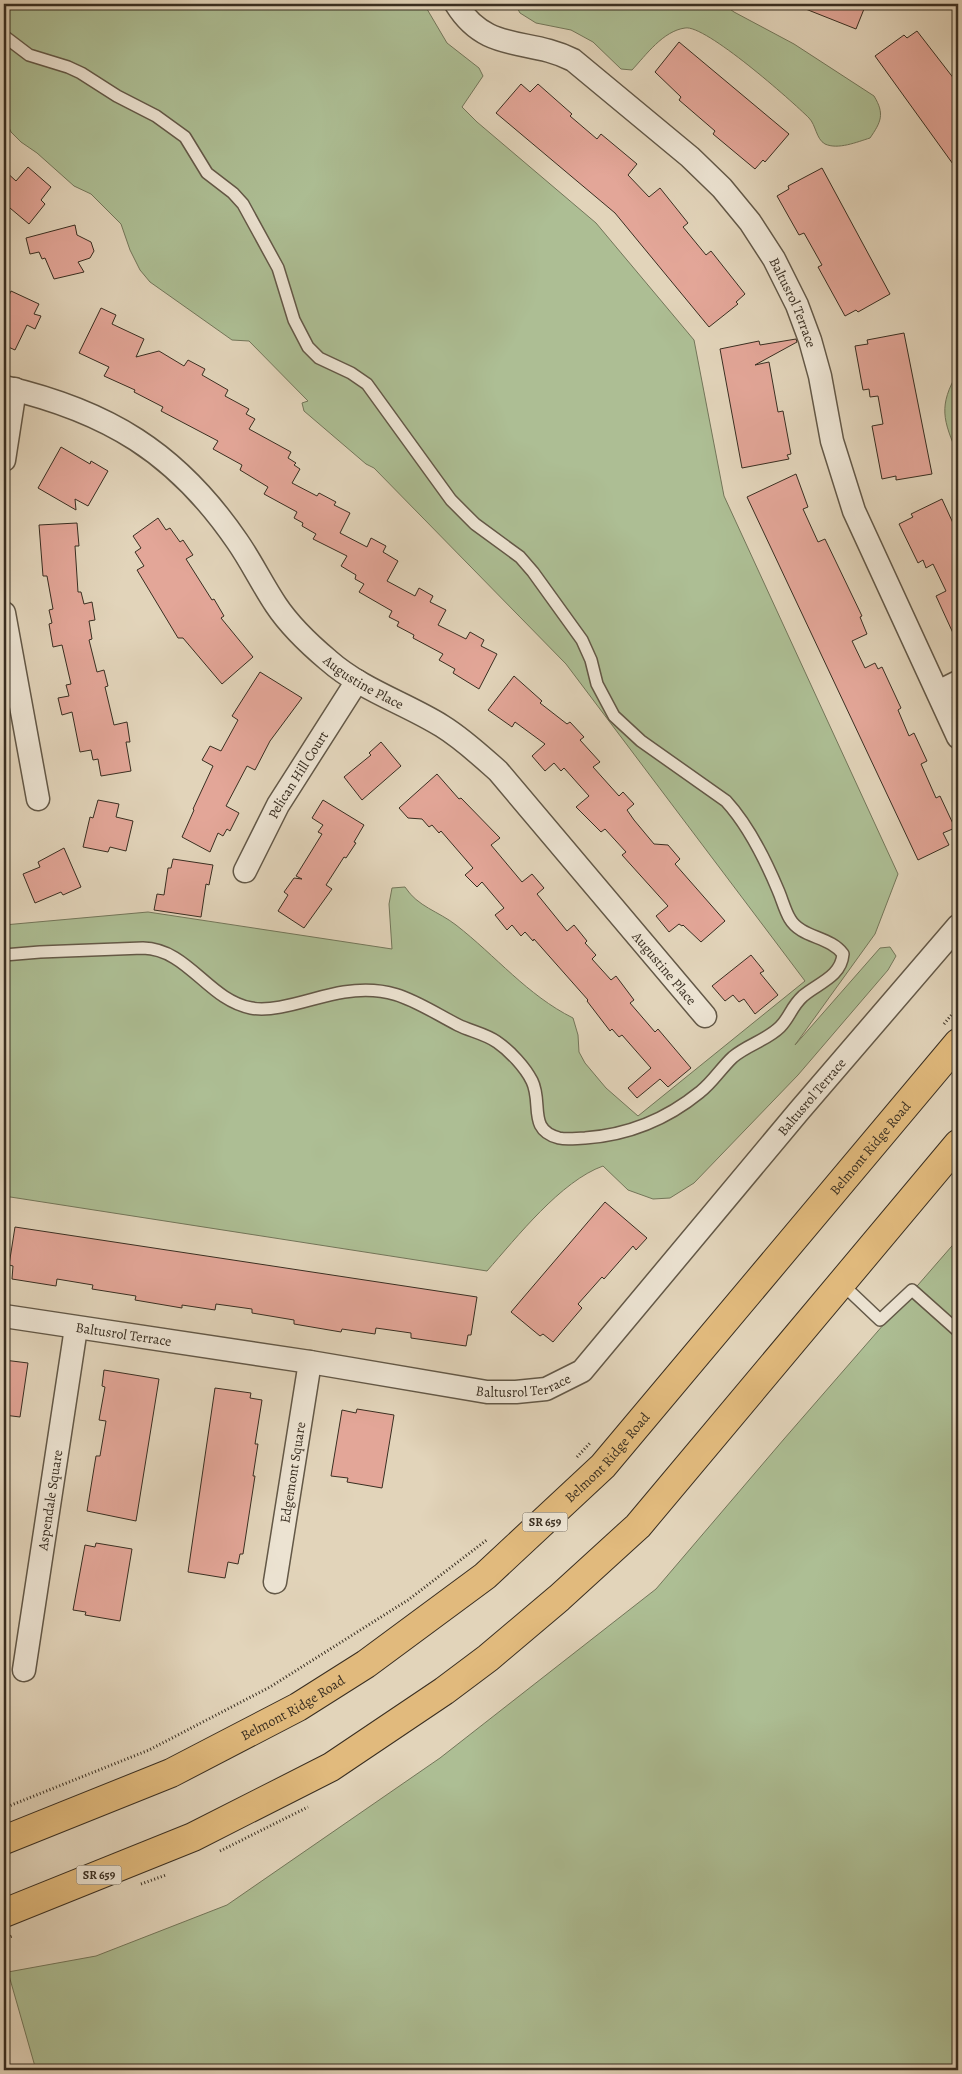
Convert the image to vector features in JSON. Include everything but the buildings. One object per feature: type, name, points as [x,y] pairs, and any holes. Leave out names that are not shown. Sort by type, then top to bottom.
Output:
[{"type":"main road","name":"Belmont Ridge Road","points":[[4,1840],[171,1773],[291,1711],[366,1664],[485,1576],[603,1466],[949,1036]]},
{"type":"main road","name":"SR 659","points":[[4,1912],[193,1837],[267,1800],[331,1767],[466,1674],[560,1598],[638,1526],[958,1144]]},
{"type":"street","name":"Baltusrol Terrace","points":[[456,4],[477,28],[494,38],[512,44],[556,51],[573,60],[690,157],[722,188],[750,222],[774,259],[797,305],[820,376],[832,441],[854,511],[958,737]]},
{"type":"street","points":[[4,460],[9,388]]},
{"type":"street","name":"Augustine Place","points":[[9,388],[38,394],[74,406],[144,444],[182,474],[215,511],[238,542],[283,613],[310,644],[357,681],[443,727],[473,748],[498,771],[705,1016]]},
{"type":"street","points":[[4,613],[38,799]]},
{"type":"street","name":"Pelican Hill Court","points":[[245,870],[278,805],[357,681]]},
{"type":"street","points":[[938,692],[958,682]]},
{"type":"street","name":"Baltusrol Terrace","points":[[4,1316],[310,1362],[487,1392],[546,1389],[582,1371],[799,1111],[958,926]]},
{"type":"street","name":"Aspendale Square","points":[[24,1670],[76,1328]]},
{"type":"street","name":"Edgemont Square","points":[[276,1582],[310,1362]]},
{"type":"lane","points":[[4,36],[29,55],[74,70],[156,116],[185,137],[207,173],[233,193],[243,204],[278,268],[299,332],[312,353],[352,373],[367,384],[451,500],[475,524],[525,563],[582,640],[591,660],[597,684],[614,716],[641,741],[726,801],[735,811],[757,847],[789,918],[799,928],[830,942],[843,954],[839,969],[804,994],[791,1008],[781,1026],[733,1057],[707,1086],[691,1099],[654,1121],[625,1133],[568,1140],[543,1130],[538,1116],[532,1081],[500,1045],[396,992],[345,991],[271,1008],[252,1008],[222,995],[176,958],[159,950],[143,948],[4,955]]},
{"type":"lane","points":[[842,1284],[880,1320],[912,1290],[958,1331]]},
{"type":"path","points":[[949,1036],[958,1007]]},
{"type":"path","points":[[570,1463],[596,1436]]},
{"type":"path","points":[[4,1808],[149,1750],[270,1687],[408,1600],[494,1534]]},
{"type":"green space","points":[[4,4],[424,4],[447,43],[479,68],[483,76],[462,107],[477,122],[596,223],[694,340],[724,496],[898,874],[875,934],[795,1045],[880,948],[890,947],[896,956],[888,970],[798,1075],[694,1183],[670,1198],[653,1199],[628,1190],[603,1166],[587,1173],[571,1184],[540,1211],[487,1271],[4,1196],[4,925],[148,912],[392,949],[389,904],[392,888],[405,887],[422,904],[449,920],[471,937],[526,987],[556,1009],[573,1018],[578,1035],[579,1052],[585,1063],[606,1088],[638,1116],[805,981],[566,664],[374,468],[366,464],[304,411],[302,403],[308,401],[249,341],[232,340],[150,282],[140,270],[130,250],[121,224],[91,194],[74,186],[11,132],[4,117]]},
{"type":"green space","points":[[515,4],[723,4],[734,12],[794,44],[874,96],[880,108],[879,122],[870,138],[842,146],[830,146],[822,142],[809,118],[785,96],[729,50],[695,30],[685,28],[669,34],[656,44],[632,70],[621,69],[593,42],[571,30],[536,23],[520,13]]},
{"type":"green space","points":[[958,372],[958,455],[946,422],[945,404],[947,394]]},
{"type":"green space","points":[[958,1239],[958,2070],[36,2070],[8,1972],[96,1956],[227,1905],[440,1758],[656,1589]]}]
